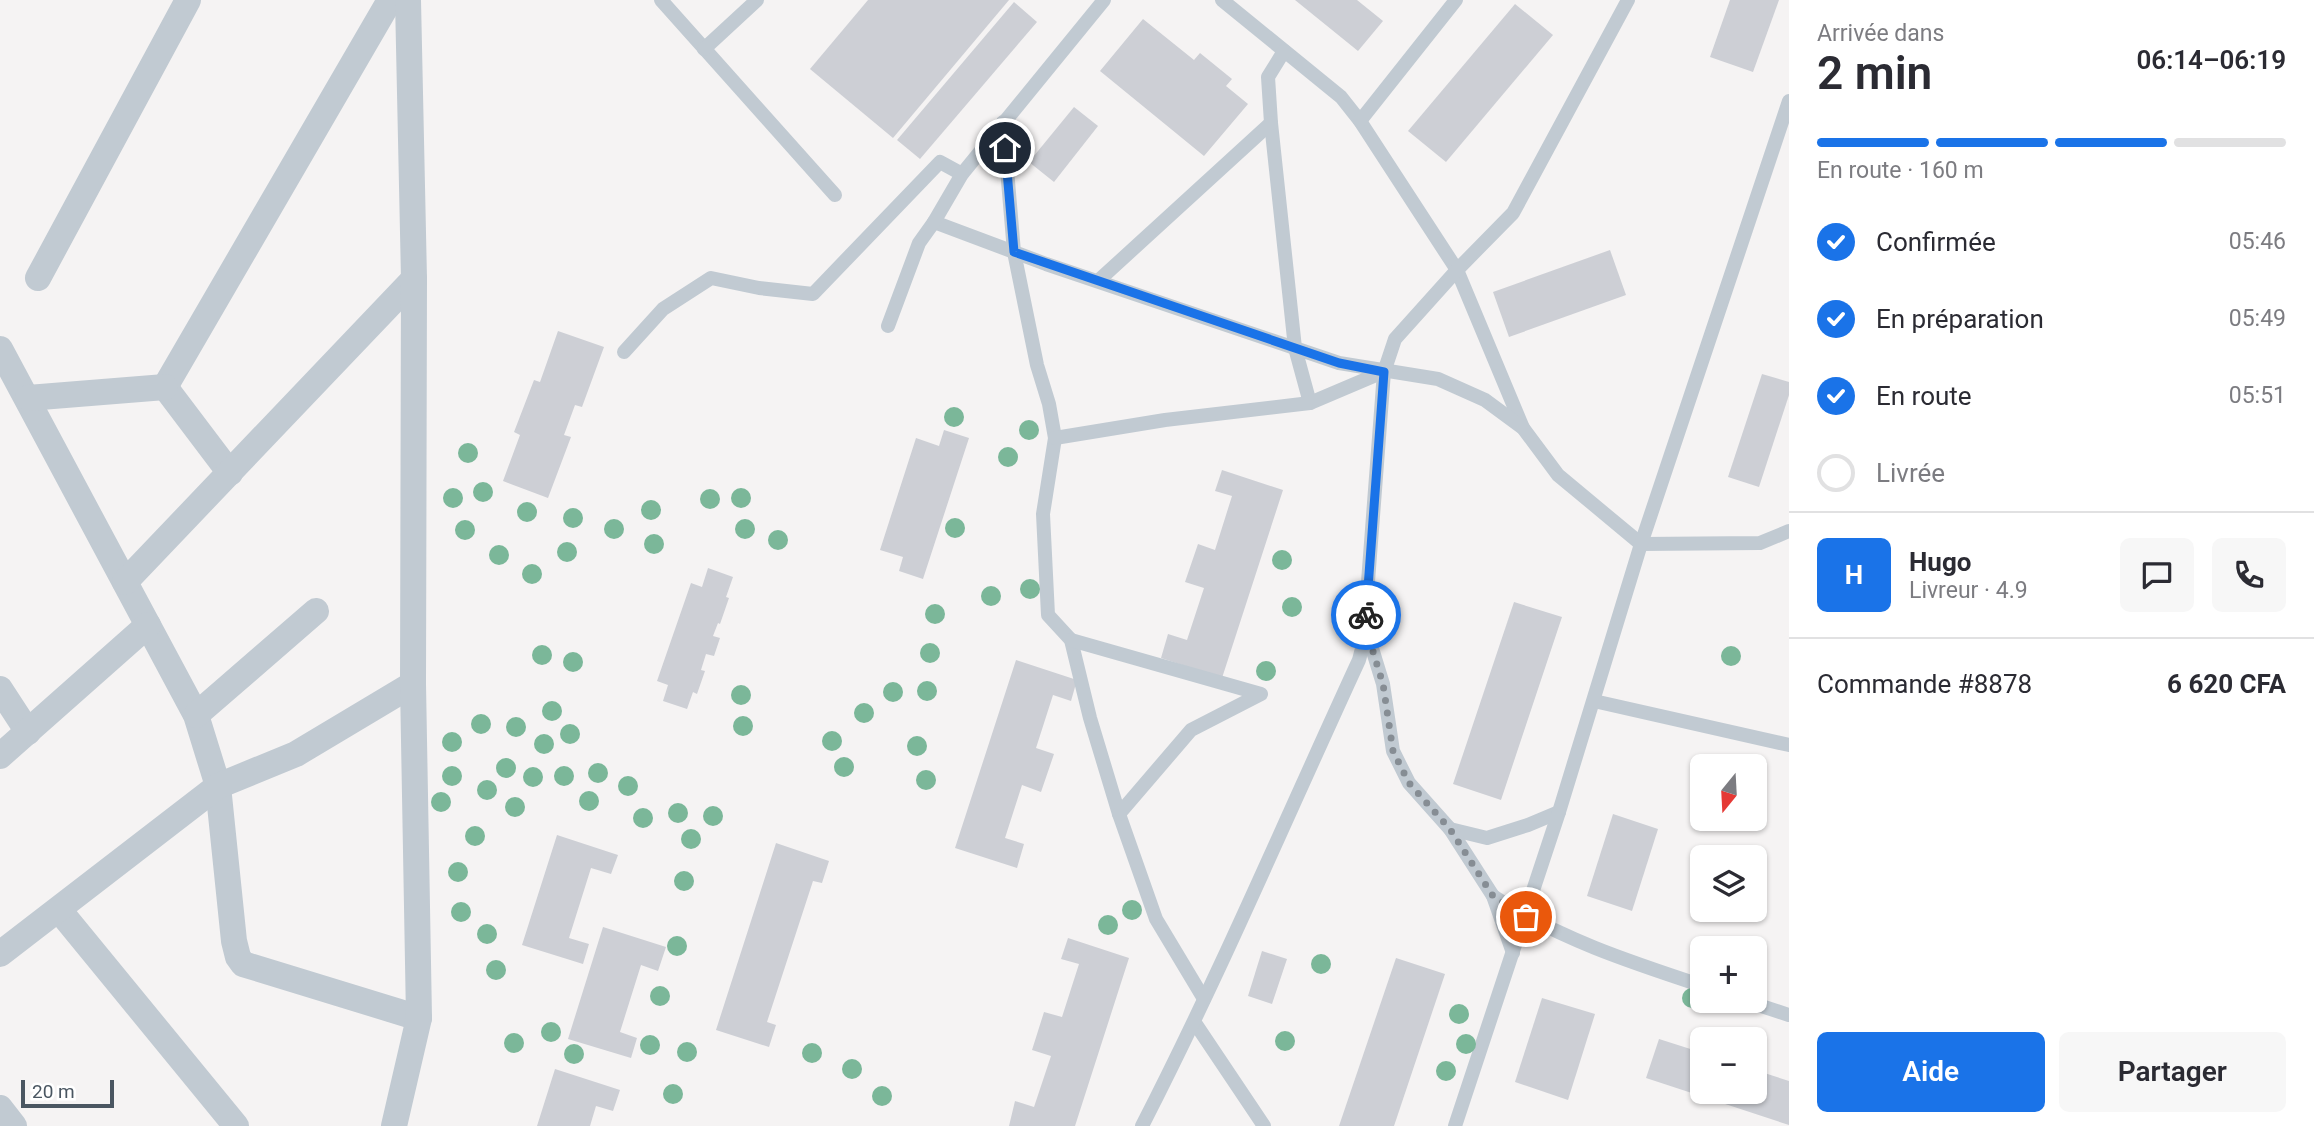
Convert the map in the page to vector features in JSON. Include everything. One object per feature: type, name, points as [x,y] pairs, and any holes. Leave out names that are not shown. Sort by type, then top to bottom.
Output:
[{"type":"street","points":[[38,278],[188,0]]},
{"type":"street","points":[[165,387],[390,0]]},
{"type":"street","points":[[394,1126],[419,1018],[413,684],[414,279],[408,0]]},
{"type":"street","points":[[125,582],[414,279]]},
{"type":"street","points":[[0,349],[29,398],[196,715],[218,786],[234,941],[238,957],[243,964],[419,1018]]},
{"type":"street","points":[[29,398],[165,387]]},
{"type":"street","points":[[165,387],[230,473]]},
{"type":"street","points":[[196,715],[316,611]]},
{"type":"street","points":[[0,756],[148,625]]},
{"type":"street","points":[[0,954],[218,786],[296,754],[413,684]]},
{"type":"street","points":[[0,689],[28,732]]},
{"type":"street","points":[[59,910],[236,1126]]},
{"type":"street","points":[[0,1108],[14,1126]]},
{"type":"lane","points":[[661,0],[835,195]]},
{"type":"lane","points":[[704,49],[757,0]]},
{"type":"lane","points":[[888,326],[919,243],[962,174],[1104,0]]},
{"type":"lane","points":[[1222,0],[1341,97],[1360,121],[1457,270],[1523,428],[1558,475],[1641,544],[1760,543],[1789,531]]},
{"type":"lane","points":[[1360,121],[1456,0]]},
{"type":"lane","points":[[1513,953],[1493,896],[1450,829],[1409,783],[1393,751],[1383,684],[1367,632],[1366,608],[1384,372],[1395,340],[1457,270],[1513,213],[1628,0]]},
{"type":"lane","points":[[1284,51],[1268,77],[1270,122],[1295,348],[1310,403]]},
{"type":"lane","points":[[1455,1126],[1526,917],[1641,544],[1784,136],[1789,101]]},
{"type":"lane","points":[[1003,122],[1014,252],[1055,438],[1043,514],[1048,615],[1071,640],[1090,718],[1119,814],[1156,919],[1204,999]]},
{"type":"lane","points":[[1098,281],[1270,122]]},
{"type":"lane","points":[[624,352],[663,309],[711,278],[759,288],[813,294],[940,162],[962,174]]},
{"type":"lane","points":[[934,222],[1339,363],[1438,379],[1485,400],[1523,428]]},
{"type":"lane","points":[[1055,438],[1165,420],[1310,403],[1384,372]]},
{"type":"lane","points":[[1142,1126],[1195,1023],[1359,660],[1367,632]]},
{"type":"lane","points":[[1071,640],[1261,694],[1191,730],[1119,814]]},
{"type":"lane","points":[[1594,701],[1789,745]]},
{"type":"lane","points":[[1450,829],[1487,838],[1559,812]]},
{"type":"lane","points":[[1493,896],[1526,917],[1622,959],[1690,982]]},
{"type":"lane","points":[[1767,1008],[1789,1015]]},
{"type":"lane","points":[[1195,1023],[1264,1126]]},
{"type":"building","points":[[868,0],[1009,0],[893,138],[810,69]]},
{"type":"building","points":[[1295,0],[1357,0],[1383,21],[1358,51]]},
{"type":"building","points":[[1730,0],[1779,0],[1753,72],[1710,57]]},
{"type":"building","points":[[1014,2],[1037,22],[920,159],[897,140]]},
{"type":"building","points":[[1515,4],[1553,35],[1446,162],[1408,131]]},
{"type":"building","points":[[1143,19],[1194,60],[1200,53],[1232,79],[1226,86],[1248,104],[1204,156],[1100,71]]},
{"type":"building","points":[[1074,107],[1098,126],[1054,182],[1029,162]]},
{"type":"building","points":[[1610,250],[1626,295],[1509,337],[1493,292]]},
{"type":"building","points":[[558,331],[604,347],[582,407],[575,405],[564,435],[571,437],[548,498],[503,481],[520,435],[514,432],[534,380],[540,382]]},
{"type":"building","points":[[1762,374],[1789,382],[1789,395],[1759,487],[1728,477]]},
{"type":"building","points":[[944,430],[969,438],[923,579],[899,571],[903,557],[880,550],[916,438],[939,446]]},
{"type":"building","points":[[1222,470],[1283,490],[1222,678],[1161,658],[1168,634],[1187,640],[1204,588],[1185,582],[1198,544],[1215,550],[1232,496],[1215,491]]},
{"type":"building","points":[[708,568],[733,577],[726,597],[729,598],[713,636],[720,638],[714,656],[706,654],[701,670],[705,671],[697,694],[693,692],[687,709],[663,701],[668,685],[657,681],[691,583],[702,587]]},
{"type":"building","points":[[1514,602],[1562,617],[1501,800],[1453,784]]},
{"type":"building","points":[[1016,660],[1077,680],[1071,701],[1053,695],[1036,748],[1054,754],[1041,792],[1022,785],[1005,838],[1024,844],[1017,868],[955,848]]},
{"type":"building","points":[[1613,814],[1658,829],[1632,911],[1587,896]]},
{"type":"building","points":[[557,835],[618,855],[611,874],[591,868],[569,938],[589,944],[583,964],[522,945]]},
{"type":"building","points":[[776,843],[829,861],[822,883],[813,881],[767,1022],[776,1025],[769,1047],[716,1030]]},
{"type":"building","points":[[603,927],[666,947],[658,971],[641,965],[620,1032],[637,1038],[631,1058],[568,1039]]},
{"type":"building","points":[[1068,938],[1129,958],[1075,1126],[1009,1126],[1015,1101],[1034,1107],[1051,1056],[1032,1050],[1044,1012],[1062,1017],[1079,964],[1061,959]]},
{"type":"building","points":[[1262,951],[1287,959],[1272,1004],[1248,996]]},
{"type":"building","points":[[1396,958],[1445,974],[1394,1126],[1339,1126]]},
{"type":"building","points":[[1542,998],[1595,1014],[1568,1100],[1515,1082]]},
{"type":"building","points":[[1659,1039],[1690,1049],[1690,1092],[1646,1078]]},
{"type":"building","points":[[555,1069],[620,1090],[613,1111],[596,1106],[590,1126],[537,1126]]},
{"type":"building","points":[[1767,1074],[1789,1081],[1789,1125],[1725,1104],[1767,1104]]},
{"type":"way so far","points":[[1366,615],[1367,632],[1383,684],[1393,751],[1409,783],[1450,829],[1493,896],[1526,917]]},
{"type":"route","points":[[1005,148],[1014,252],[1339,363],[1384,372],[1366,615]]}]
